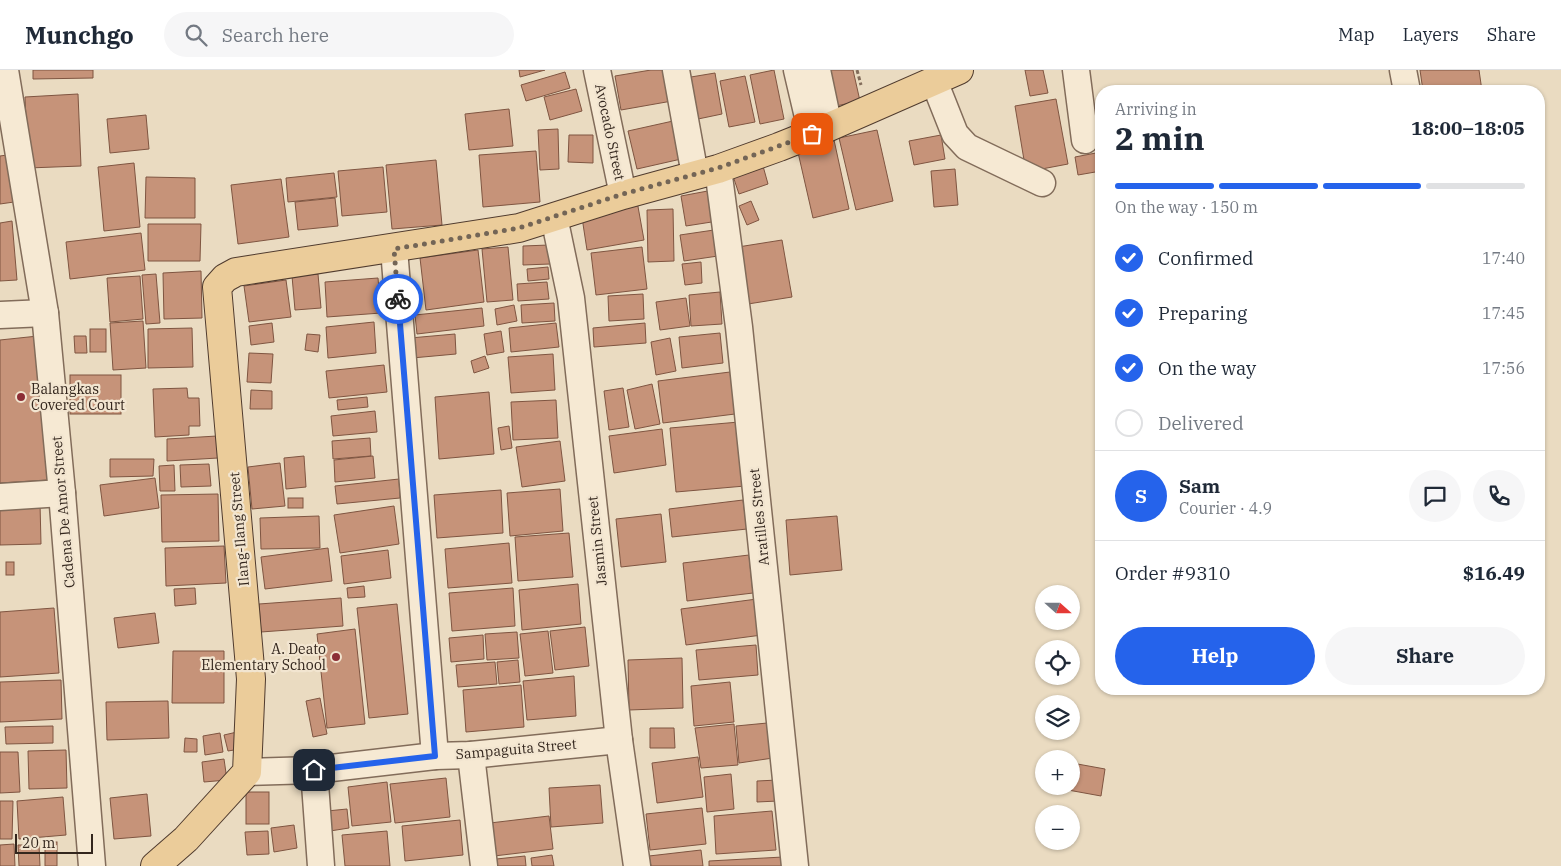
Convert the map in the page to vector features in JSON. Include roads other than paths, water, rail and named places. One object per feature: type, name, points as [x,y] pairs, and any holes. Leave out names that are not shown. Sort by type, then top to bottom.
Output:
[{"type":"main road","points":[[394,249],[519,228],[623,194],[707,172],[821,131],[959,70]]},
{"type":"main road","name":"Ilang-Ilang Street","points":[[247,772],[251,679],[218,287],[225,278],[236,272],[394,249]]},
{"type":"main road","points":[[155,866],[186,839],[247,772]]},
{"type":"street","name":"Cadena De Amor Street","points":[[5,70],[45,313],[62,493],[92,866]]},
{"type":"street","name":"Avocado Street","points":[[597,70],[623,194]]},
{"type":"street","name":"Aratilles Street","points":[[676,70],[707,172],[739,327],[794,866]]},
{"type":"street","points":[[798,70],[821,131]]},
{"type":"street","points":[[817,70],[821,131]]},
{"type":"street","points":[[1076,70],[1085,140]]},
{"type":"street","points":[[1403,70],[1407,85]]},
{"type":"street","points":[[934,81],[955,134],[967,147],[1042,183]]},
{"type":"street","name":"Jasmin Street","points":[[554,217],[571,298],[619,740],[637,866]]},
{"type":"street","points":[[394,249],[435,756]]},
{"type":"street","points":[[0,315],[45,313]]},
{"type":"street","points":[[0,498],[62,493]]},
{"type":"street","name":"Sampaguita Street","points":[[247,772],[314,770],[435,756],[471,755],[619,740]]},
{"type":"street","points":[[471,755],[484,866]]},
{"type":"street","points":[[314,770],[321,866]]},
{"type":"place","name":"Balangkas Covered Court","points":[[21,397]]},
{"type":"place","name":"A. Deato Elementary School","points":[[336,657]]}]
